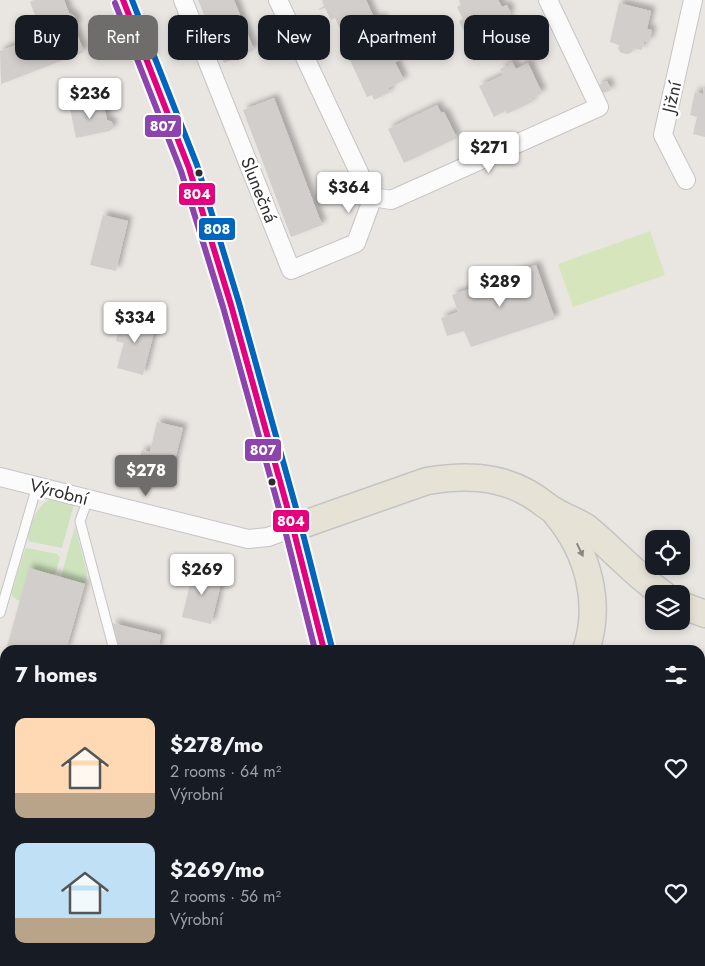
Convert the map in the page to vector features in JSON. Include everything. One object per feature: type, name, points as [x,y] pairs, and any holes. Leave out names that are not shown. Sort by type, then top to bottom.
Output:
[{"type":"main road","points":[[123,0],[189,168],[231,305],[293,528],[323,645]]},
{"type":"main road","points":[[293,528],[427,481],[462,476],[481,478],[513,486],[534,496],[553,510],[586,527],[651,585]]},
{"type":"main road","points":[[553,510],[576,541],[584,558],[589,577],[593,617],[588,645]]},
{"type":"main road","points":[[690,608],[705,614]]},
{"type":"street","name":"Slunečná","points":[[183,0],[291,270],[356,243],[373,197]]},
{"type":"street","points":[[278,0],[363,181],[373,197],[391,200],[598,107],[548,0]]},
{"type":"street","name":"Jižní","points":[[686,180],[663,135],[693,0]]},
{"type":"street","name":"Výrobní","points":[[0,477],[248,540],[268,537],[293,528]]},
{"type":"lane","points":[[0,613],[37,486]]},
{"type":"lane","points":[[88,499],[80,521],[113,645]]},
{"type":"green space","points":[[650,231],[665,275],[573,307],[558,264]]},
{"type":"green space","points":[[51,498],[74,504],[62,548],[32,542],[28,538],[35,515],[46,501]]},
{"type":"green space","points":[[75,526],[87,573],[85,584],[61,577]]},
{"type":"green space","points":[[25,549],[57,554],[60,558],[55,575],[29,568],[20,601],[14,598],[12,592]]},
{"type":"building","points":[[34,0],[64,0],[69,13],[72,15],[35,15],[30,2]]},
{"type":"building","points":[[198,0],[234,0],[240,15],[204,15]]},
{"type":"building","points":[[322,0],[366,0],[373,15],[340,15],[340,29],[335,18],[331,20],[325,8],[319,10],[324,6]]},
{"type":"building","points":[[459,0],[498,0],[502,7],[507,5],[511,14],[464,15],[464,32],[459,21],[463,19],[457,7],[461,5]]},
{"type":"building","points":[[619,3],[651,11],[647,29],[652,30],[649,42],[644,41],[642,50],[633,48],[632,52],[628,54],[621,53],[618,49],[619,45],[610,42]]},
{"type":"building","points":[[248,35],[254,50],[248,53]]},
{"type":"building","points":[[78,37],[84,52],[78,54]]},
{"type":"building","points":[[15,46],[15,60],[63,60],[1,84],[0,51]]},
{"type":"building","points":[[350,60],[401,60],[395,62],[404,80],[388,88],[390,92],[374,100],[372,95],[367,97]]},
{"type":"building","points":[[512,62],[516,69],[528,63],[542,93],[531,99],[532,102],[507,114],[505,111],[494,117],[479,86],[503,75],[500,69]]},
{"type":"building","points":[[607,81],[611,90],[601,94],[597,86]]},
{"type":"building","points":[[704,88],[705,137],[693,134],[697,117],[690,115],[695,92],[703,94]]},
{"type":"building","points":[[274,98],[322,225],[291,237],[243,110]]},
{"type":"building","points":[[103,102],[107,120],[112,122],[113,128],[109,131],[76,138],[70,108]]},
{"type":"building","points":[[437,105],[441,113],[444,112],[457,138],[404,163],[388,129]]},
{"type":"building","points":[[103,215],[128,221],[116,271],[90,265]]},
{"type":"building","points":[[536,265],[555,319],[471,347],[464,331],[447,336],[441,318],[458,312],[452,295]]},
{"type":"building","points":[[122,316],[156,325],[143,375],[117,368],[124,343],[116,341]]},
{"type":"building","points":[[157,422],[183,428],[170,479],[145,472],[146,467],[141,466],[139,462],[142,450],[150,452]]},
{"type":"building","points":[[29,568],[85,584],[67,645],[7,645]]},
{"type":"building","points":[[194,569],[223,576],[211,624],[182,617]]},
{"type":"building","points":[[112,623],[161,635],[159,645],[118,645]]},
{"type":"transit line","name":"804","points":[[123,0],[189,168],[231,305],[293,528],[323,645]]},
{"type":"transit line","name":"808","points":[[132,0],[197,165],[239,303],[301,526],[331,645]]},
{"type":"transit line","name":"807","points":[[115,3],[181,171],[223,307],[285,530],[314,645]]}]
